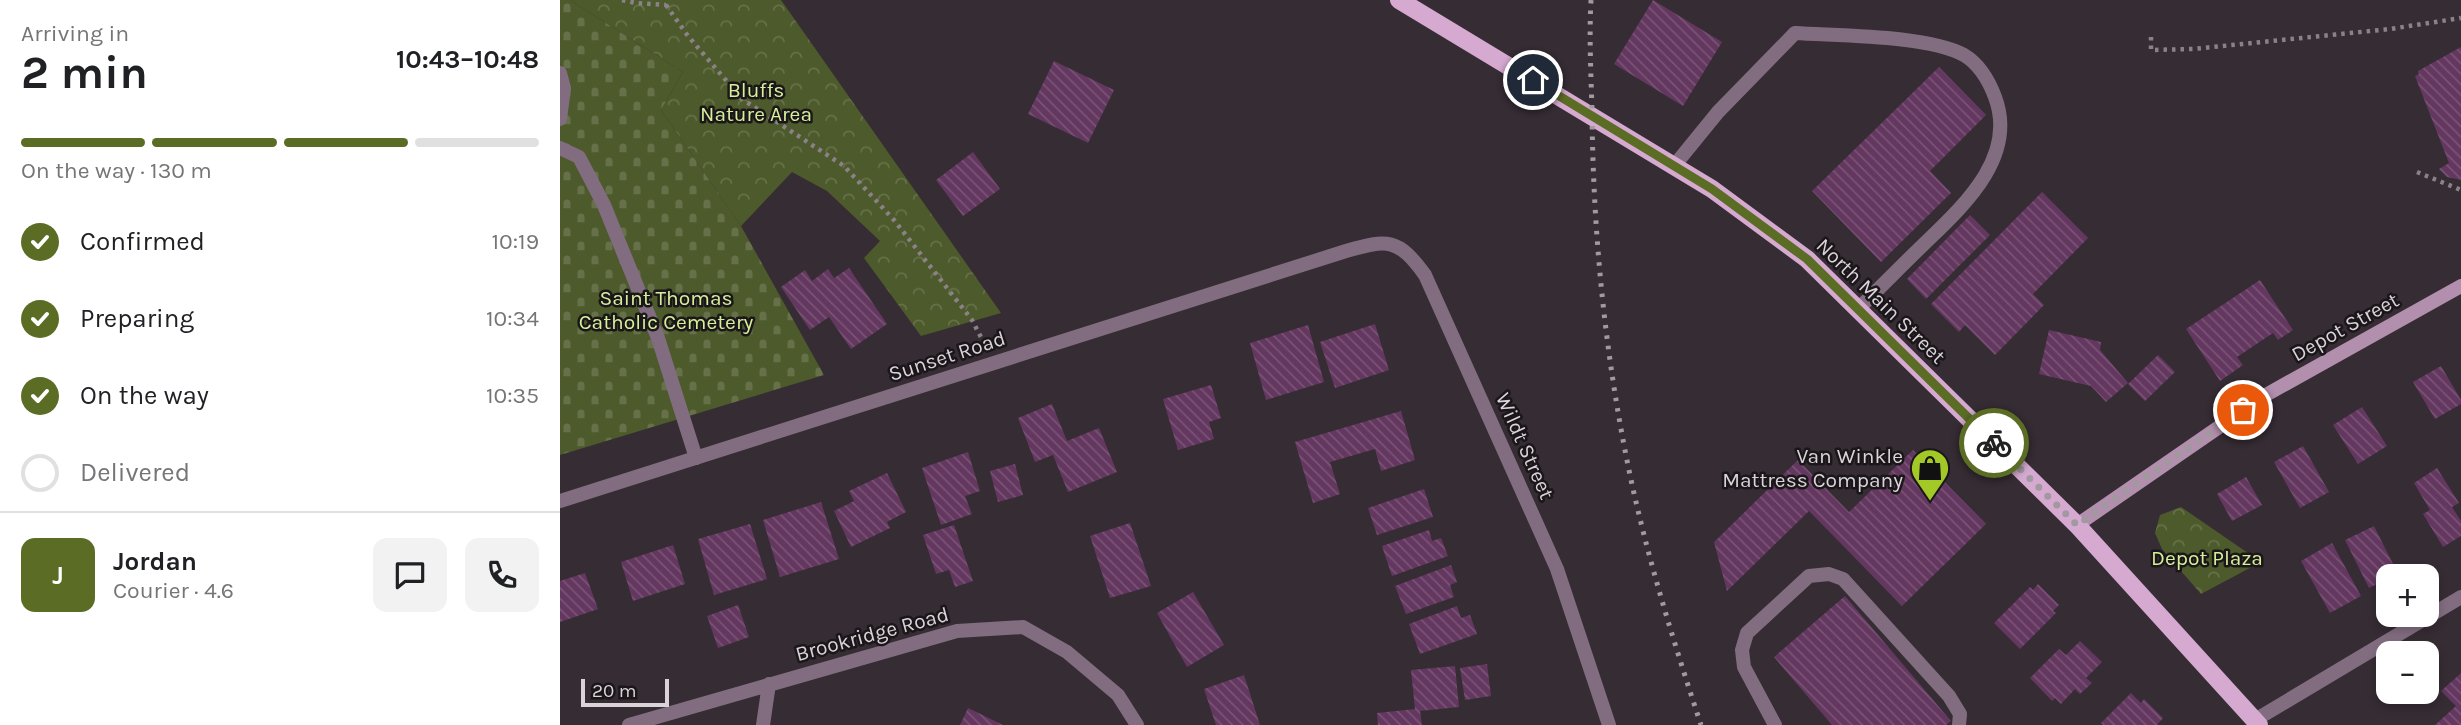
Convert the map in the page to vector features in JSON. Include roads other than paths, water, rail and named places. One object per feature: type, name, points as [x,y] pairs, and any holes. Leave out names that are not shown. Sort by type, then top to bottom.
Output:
[{"type":"main road","name":"North Main Street","points":[[1399,0],[1712,189],[1807,259],[2077,525],[2257,723]]},
{"type":"main road","name":"Depot Street","points":[[2077,525],[2264,396],[2461,286]]},
{"type":"street","points":[[1674,166],[1718,112],[1795,33],[1923,42],[1963,55],[1978,66],[1992,88],[2001,113],[2001,134],[1996,152],[1975,191],[1858,309]]},
{"type":"street","points":[[560,73],[564,88],[560,119]]},
{"type":"street","points":[[560,148],[579,157],[604,205],[658,338],[696,458]]},
{"type":"street","name":"Wildt Street","points":[[1346,251],[1374,243],[1394,244],[1410,255],[1425,275],[1557,569],[1609,725]]},
{"type":"street","name":"Sunset Road","points":[[560,501],[1346,251]]},
{"type":"street","points":[[1775,725],[1745,667],[1742,650],[1746,634],[1809,576],[1829,574],[1843,579],[1949,696],[1960,714],[1959,725]]},
{"type":"street","points":[[2257,723],[2461,597]]},
{"type":"street","name":"Brookridge Road","points":[[636,724],[957,631],[1023,627],[1067,652],[1118,695],[1137,725]]},
{"type":"street","points":[[763,725],[769,684]]},
{"type":"railway","points":[[1591,0],[1590,56],[1595,203],[1607,340],[1621,430],[1645,538],[1701,725]]},
{"type":"place","name":"Van Winkle Mattress Company","points":[[1930,502]]},
{"type":"park label","name":"Bluffs Nature Area","points":[[756,102]]},
{"type":"park label","name":"Saint Thomas Catholic Cemetery","points":[[666,310]]},
{"type":"park label","name":"Depot Plaza","points":[[2207,558]]}]
